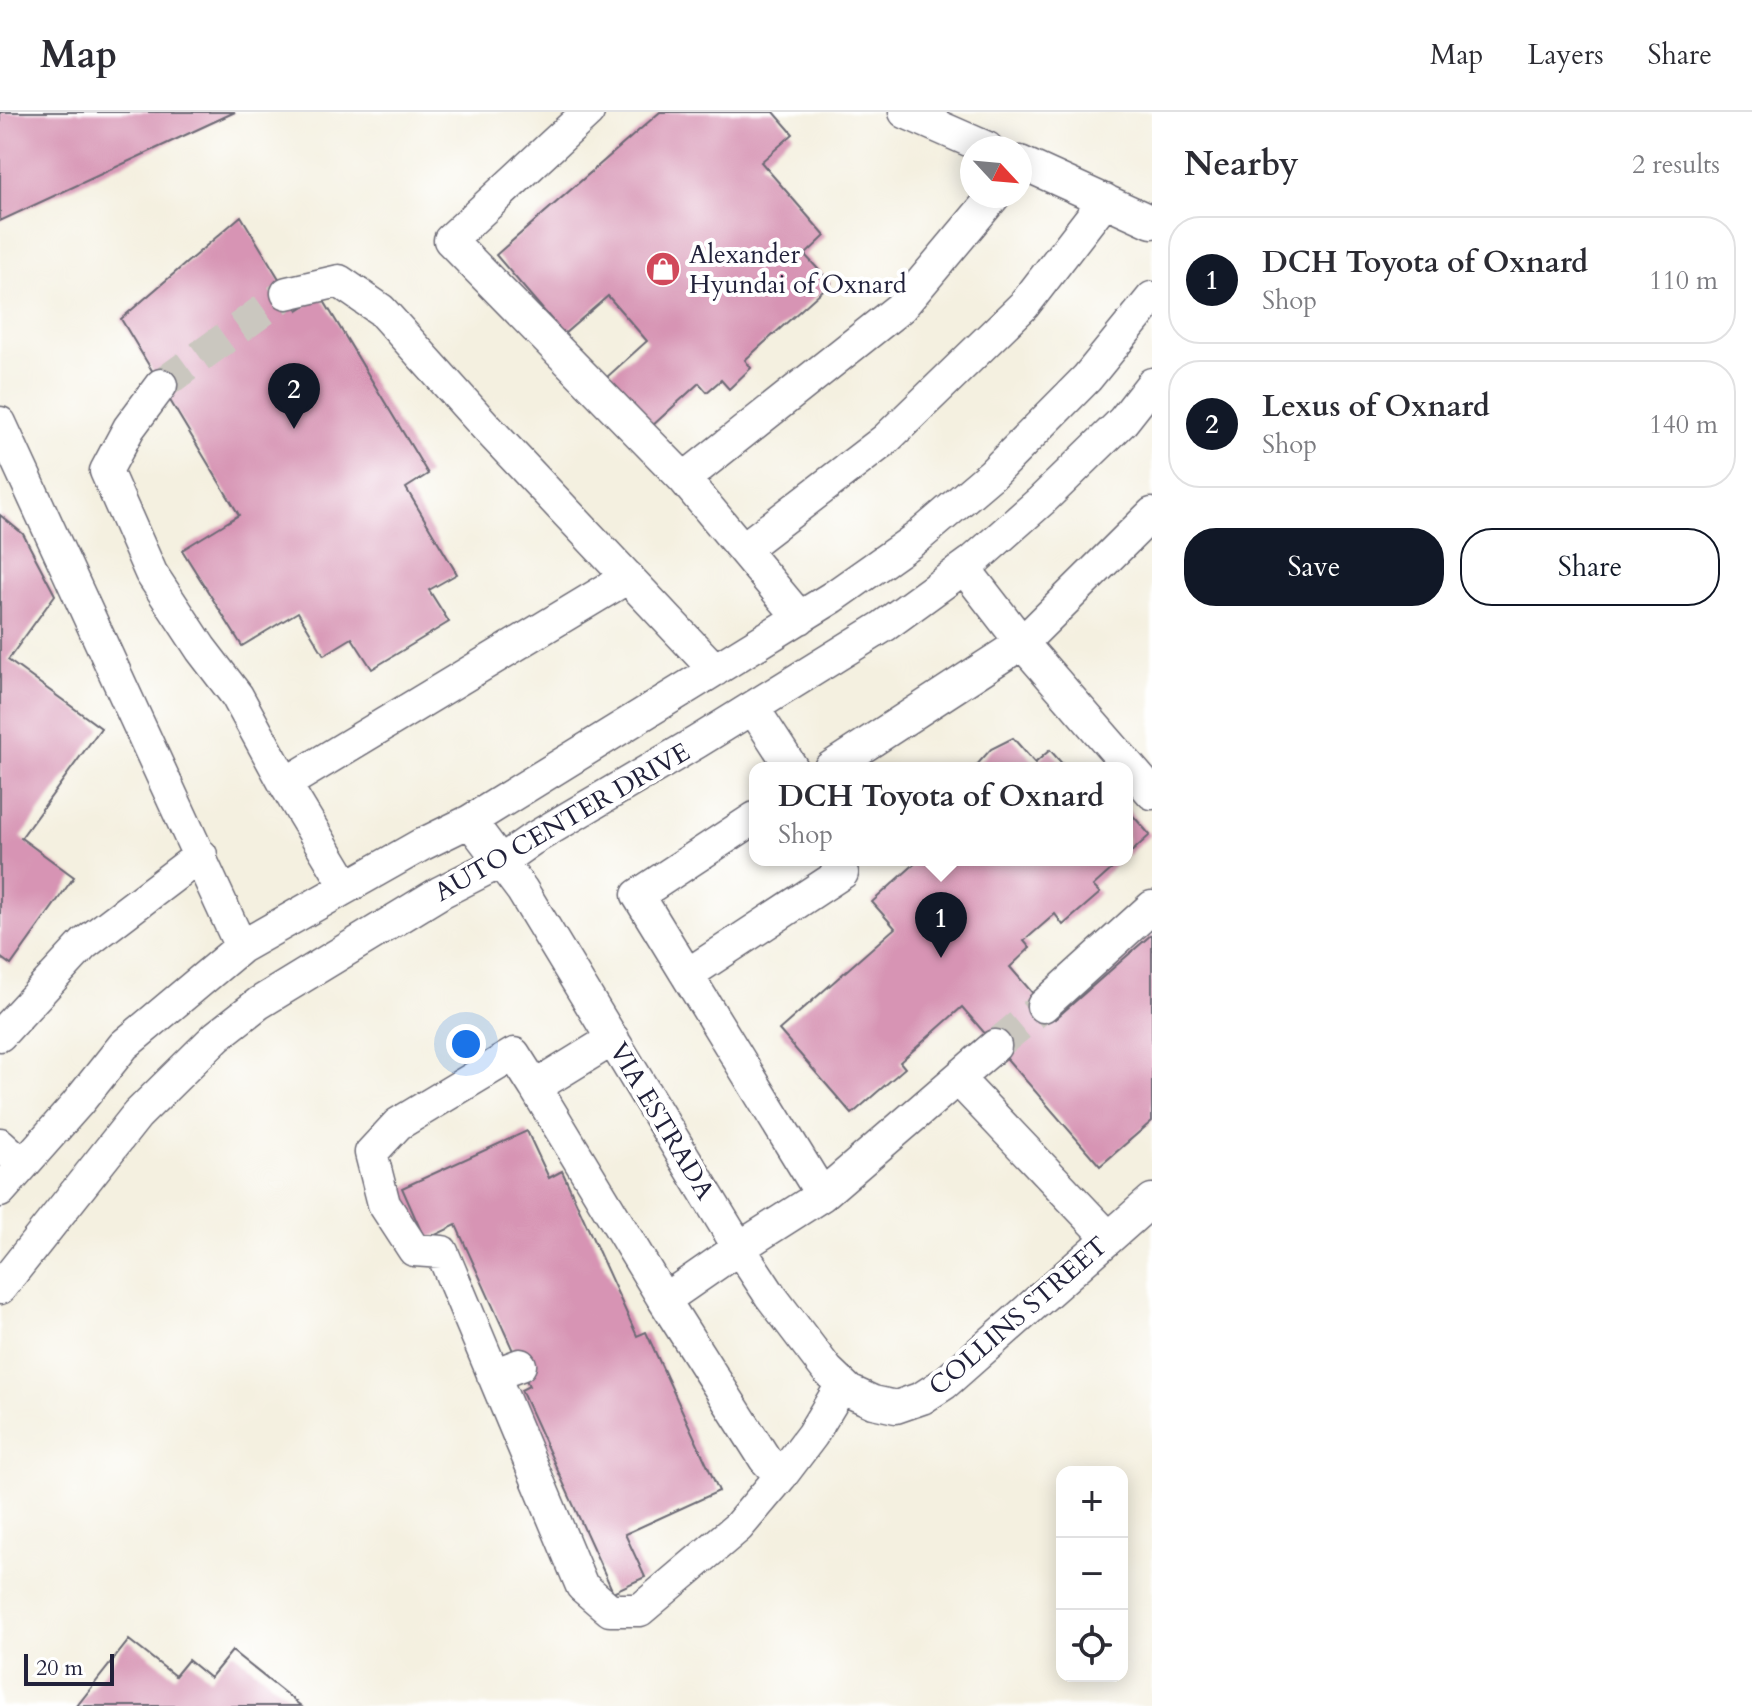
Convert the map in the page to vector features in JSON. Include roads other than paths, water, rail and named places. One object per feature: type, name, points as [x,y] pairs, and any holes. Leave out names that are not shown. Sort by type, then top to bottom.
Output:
[{"type":"street","points":[[588,112],[450,240],[684,479],[800,618]]},
{"type":"street","points":[[905,112],[960,136]]},
{"type":"street","points":[[1032,169],[1152,222]]},
{"type":"street","points":[[743,549],[885,440],[1024,305],[1105,200]]},
{"type":"street","points":[[684,479],[901,307],[984,208]]},
{"type":"street","points":[[287,293],[339,281],[381,310],[487,428],[715,670]]},
{"type":"street","name":"AUTO CENTER DRIVE","points":[[0,1191],[11,1154],[77,1104],[124,1045],[241,947],[421,845],[470,821],[800,618],[918,537],[992,474],[1087,378],[1152,298]]},
{"type":"street","name":"AUTO CENTER DRIVE","points":[[0,1288],[137,1115],[217,1036],[259,1003],[441,892],[500,862],[531,840],[884,626],[964,568],[1041,501],[1123,421],[1152,384]]},
{"type":"street","points":[[161,385],[129,428],[106,471],[151,573],[201,649],[237,696],[347,887]]},
{"type":"street","points":[[0,423],[241,947]]},
{"type":"street","points":[[839,762],[1022,643],[1152,514]]},
{"type":"street","points":[[964,568],[1022,643],[1125,762]]},
{"type":"street","points":[[285,784],[628,577]]},
{"type":"street","points":[[753,708],[788,762]]},
{"type":"street","points":[[1133,771],[1152,793]]},
{"type":"street","name":"VIA ESTRADA","points":[[470,821],[522,890],[770,1295],[827,1370],[842,1385],[873,1402]]},
{"type":"street","points":[[749,822],[638,895],[822,1195]]},
{"type":"street","points":[[0,1035],[84,944],[201,855]]},
{"type":"street","points":[[687,975],[842,873],[839,866]]},
{"type":"street","points":[[1043,1006],[1152,907]]},
{"type":"street","points":[[535,1087],[613,1039]]},
{"type":"street","points":[[664,1300],[822,1195],[995,1046]]},
{"type":"street","points":[[781,1476],[765,1459],[664,1300],[514,1054],[398,1124],[371,1153],[384,1204],[414,1250],[442,1252],[507,1370],[582,1586],[610,1610],[738,1527],[781,1476],[812,1435],[842,1385]]},
{"type":"street","points":[[958,1079],[1109,1238]]},
{"type":"street","name":"COLLINS STREET","points":[[873,1402],[896,1407],[922,1398],[945,1383],[1152,1200]]},
{"type":"tunnel","points":[[161,385],[287,293]]},
{"type":"tunnel","points":[[995,1046],[1043,1006]]},
{"type":"place","name":"Alexander Hyundai of Oxnard","points":[[663,269]]},
{"type":"place","name":"Lexus of Oxnard","points":[[294,429]]},
{"type":"place","name":"DCH Toyota of Oxnard","points":[[941,958]]}]
